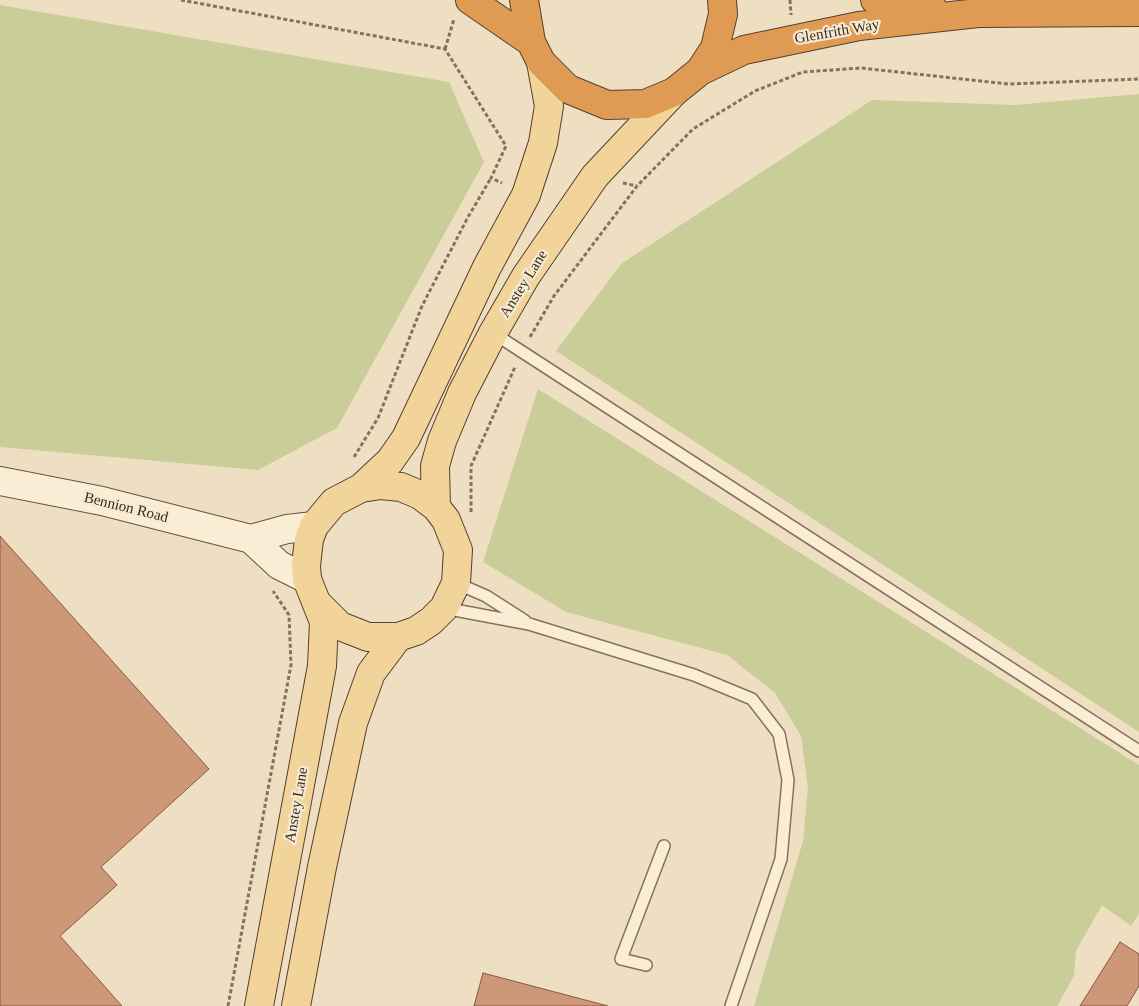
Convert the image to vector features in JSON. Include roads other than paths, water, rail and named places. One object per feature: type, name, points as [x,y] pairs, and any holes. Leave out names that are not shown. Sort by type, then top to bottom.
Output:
[{"type":"highway","points":[[524,0],[536,52]]},
{"type":"highway","points":[[463,8],[536,52],[568,89],[607,105],[645,104],[674,92],[700,71],[715,48],[724,14],[722,0]]},
{"type":"highway","name":"Glenfrith Way","points":[[876,0],[978,13]]},
{"type":"highway","name":"Glenfrith Way","points":[[700,71],[744,50],[859,26],[978,13],[1139,12]]},
{"type":"main road","name":"Anstey Lane","points":[[259,1006],[322,666],[324,622],[308,579],[306,552],[314,526],[334,502],[361,488],[390,461],[406,438],[487,267],[526,195],[543,143],[549,106],[536,52]]},
{"type":"main road","name":"Anstey Lane","points":[[436,507],[435,466],[442,441],[462,393],[493,333],[526,276],[595,176],[674,92]]},
{"type":"main road","name":"Anstey Lane","points":[[318,604],[340,626],[368,637],[398,637],[423,626],[444,608],[456,583],[458,550],[446,520],[436,507],[420,495],[401,488],[381,485],[361,488]]},
{"type":"main road","points":[[296,1006],[322,867],[353,723],[371,673],[398,637]]},
{"type":"street","name":"Bennion Road","points":[[0,481],[102,501],[251,539],[279,566],[308,579]]},
{"type":"street","name":"Bennion Road","points":[[251,539],[287,529],[314,526]]},
{"type":"lane","points":[[493,333],[1139,751]]},
{"type":"lane","points":[[456,583],[486,596],[529,624]]},
{"type":"lane","points":[[444,608],[529,624],[694,675],[752,699],[779,734],[788,780],[781,859],[731,1006]]},
{"type":"lane","points":[[646,965],[621,959],[664,846]]}]
